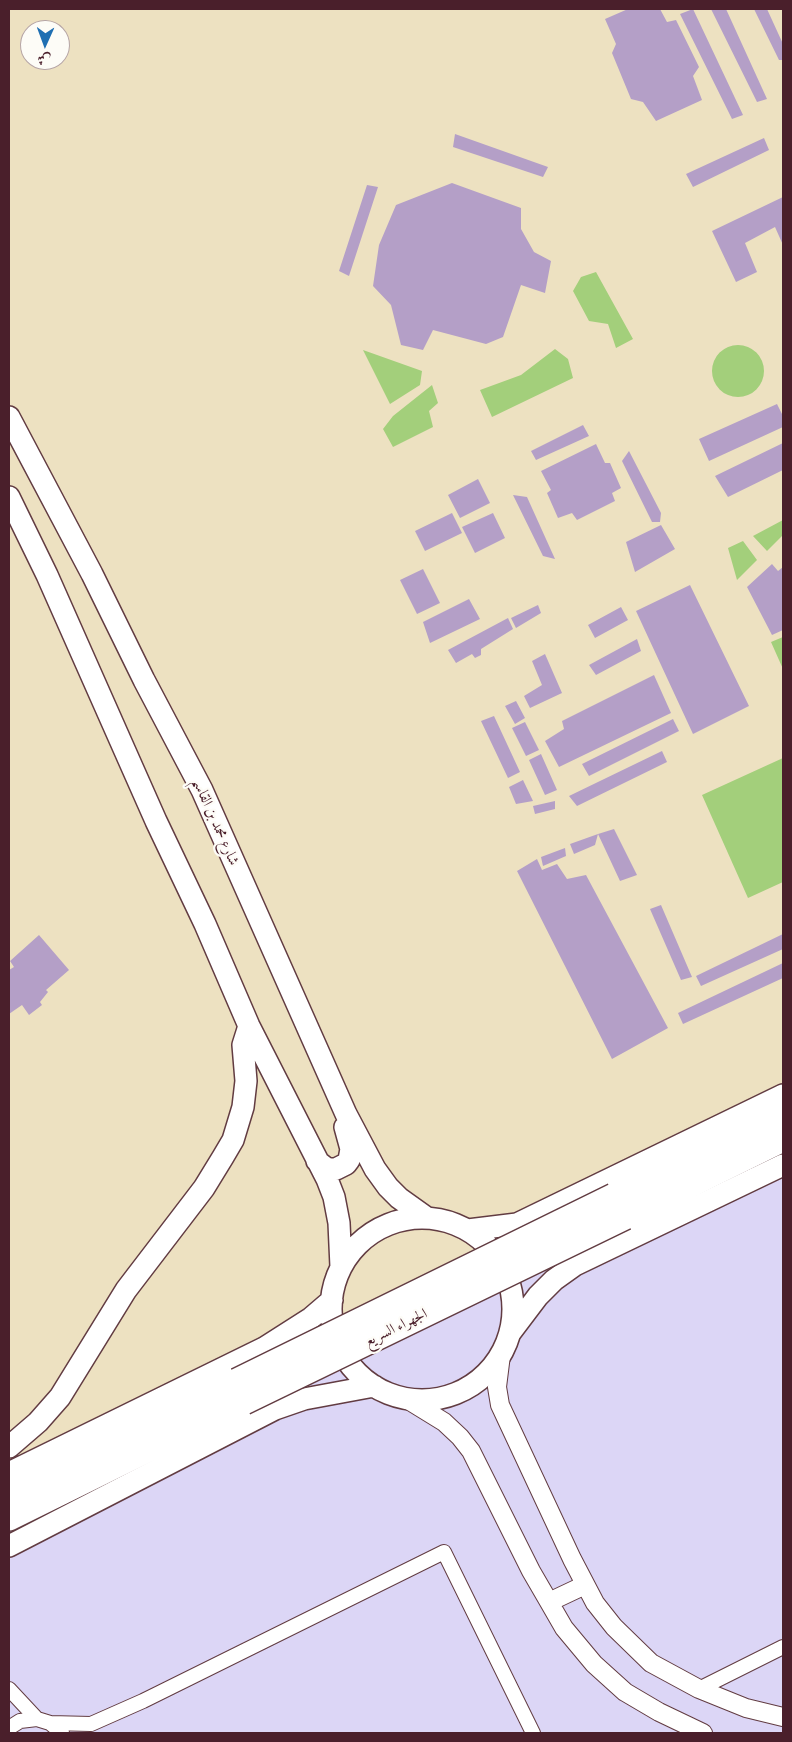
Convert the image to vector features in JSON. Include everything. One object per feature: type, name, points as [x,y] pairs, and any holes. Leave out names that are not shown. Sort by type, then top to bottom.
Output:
[{"type":"highway","name":"الجهراء السريع","points":[[9,1492],[783,1114]]},
{"type":"highway","name":"الجهراء السريع","points":[[9,1518],[783,1140]]},
{"type":"main road","name":"شارع محمد بن القاسم","points":[[9,417],[92,574],[144,680],[202,790],[346,1114],[375,1170],[399,1198],[427,1218]]},
{"type":"main road","points":[[9,497],[47,575],[156,821],[205,924],[249,1026],[327,1179],[334,1197],[339,1222],[341,1267]]},
{"type":"main road","points":[[9,1447],[38,1422],[60,1398],[126,1290],[204,1188],[223,1157],[232,1140],[243,1107],[246,1081],[243,1045],[249,1026]]},
{"type":"main road","points":[[468,1230],[517,1224],[783,1095]]},
{"type":"main road","points":[[318,1161],[326,1168],[336,1169],[341,1168],[349,1160],[351,1149],[345,1130],[346,1114]]},
{"type":"main road","points":[[510,1333],[538,1296],[554,1280],[575,1265],[783,1165]]},
{"type":"main road","points":[[427,1218],[448,1222],[468,1230],[494,1252],[506,1274],[513,1299],[510,1333],[501,1355],[480,1380],[452,1395],[420,1400],[404,1398],[374,1386],[360,1376],[349,1363],[341,1349],[333,1325],[332,1300],[335,1283],[341,1267],[351,1252],[363,1240],[377,1230],[393,1223],[427,1218]]},
{"type":"main road","points":[[9,1472],[264,1348],[311,1318],[332,1300]]},
{"type":"main road","points":[[9,1546],[275,1409],[304,1399],[374,1386]]},
{"type":"street","points":[[501,1355],[497,1387],[500,1406],[595,1603],[614,1627],[650,1663],[699,1690],[746,1708],[783,1717]]},
{"type":"street","points":[[404,1398],[444,1422],[471,1451],[531,1571],[564,1628],[594,1664],[625,1692],[658,1712],[703,1733]]},
{"type":"street","points":[[9,1728],[20,1721],[37,1719],[88,1729],[444,1552],[533,1733]]},
{"type":"street","points":[[549,1602],[586,1585]]},
{"type":"street","points":[[699,1690],[783,1647]]},
{"type":"street","points":[[9,1689],[37,1719]]},
{"type":"street","points":[[50,1723],[62,1733]]},
{"type":"shaded area","points":[[783,1126],[783,1733],[9,1733],[9,1498]]},
{"type":"green space","points":[[596,272],[633,339],[616,348],[608,324],[589,321],[573,291],[581,277]]},
{"type":"green space","points":[[733,345],[743,345],[753,349],[760,356],[764,371],[760,386],[753,393],[743,397],[733,397],[723,393],[716,386],[712,376],[712,366],[716,356],[723,349]]},
{"type":"green space","points":[[555,349],[568,359],[573,378],[492,417],[480,390],[521,375]]},
{"type":"green space","points":[[363,350],[422,371],[420,385],[390,404]]},
{"type":"green space","points":[[432,385],[438,403],[429,411],[433,427],[393,447],[383,429],[393,416]]},
{"type":"green space","points":[[783,520],[783,535],[767,551],[753,536]]},
{"type":"green space","points":[[743,541],[757,560],[737,580],[728,548]]},
{"type":"green space","points":[[783,637],[783,669],[771,642]]},
{"type":"green space","points":[[783,758],[783,882],[748,898],[702,795]]},
{"type":"building","points":[[628,9],[660,9],[667,22],[676,20],[699,67],[693,76],[702,100],[656,121],[643,102],[631,99],[612,53],[616,44],[605,19]]},
{"type":"building","points":[[693,9],[743,115],[732,119],[680,14]]},
{"type":"building","points":[[711,9],[726,9],[767,99],[757,102]]},
{"type":"building","points":[[754,9],[767,9],[783,44],[783,60],[779,60]]},
{"type":"building","points":[[455,134],[548,167],[543,177],[453,147]]},
{"type":"building","points":[[764,138],[769,150],[693,187],[686,174]]},
{"type":"building","points":[[452,183],[521,208],[521,229],[534,252],[551,261],[545,293],[521,285],[503,337],[486,344],[433,330],[423,350],[401,345],[391,305],[373,286],[379,245],[396,205]]},
{"type":"building","points":[[367,185],[378,187],[349,276],[339,271]]},
{"type":"building","points":[[783,197],[783,245],[775,227],[745,243],[757,272],[736,282],[712,231]]},
{"type":"building","points":[[777,404],[783,416],[783,427],[709,461],[699,439]]},
{"type":"building","points":[[583,425],[589,436],[536,460],[531,451]]},
{"type":"building","points":[[783,443],[783,470],[728,497],[715,476]]},
{"type":"building","points":[[596,444],[605,463],[610,463],[621,488],[612,493],[615,501],[577,520],[572,513],[558,518],[547,493],[551,490],[541,471]]},
{"type":"building","points":[[629,451],[661,513],[660,522],[652,522],[622,461]]},
{"type":"building","points":[[478,479],[490,503],[460,518],[448,495]]},
{"type":"building","points":[[513,495],[527,497],[555,559],[543,556]]},
{"type":"building","points":[[452,513],[462,533],[425,551],[415,531]]},
{"type":"building","points":[[493,513],[505,538],[475,553],[462,527]]},
{"type":"building","points":[[661,525],[675,549],[635,572],[626,542]]},
{"type":"building","points":[[772,564],[778,571],[783,567],[783,630],[772,635],[747,587]]},
{"type":"building","points":[[423,569],[440,603],[417,614],[400,580]]},
{"type":"building","points":[[690,585],[749,706],[693,734],[636,611]]},
{"type":"building","points":[[469,599],[480,619],[430,643],[423,622]]},
{"type":"building","points":[[538,605],[541,613],[516,628],[511,618]]},
{"type":"building","points":[[621,607],[628,620],[595,638],[588,625]]},
{"type":"building","points":[[508,618],[513,629],[481,649],[481,655],[475,658],[472,654],[456,663],[448,650]]},
{"type":"building","points":[[637,639],[641,651],[596,675],[589,665]]},
{"type":"building","points":[[545,654],[562,693],[530,708],[524,696],[542,685],[532,661]]},
{"type":"building","points":[[654,675],[671,713],[559,767],[545,741],[564,729],[562,721]]},
{"type":"building","points":[[516,701],[525,718],[515,724],[505,706]]},
{"type":"building","points":[[494,716],[520,772],[508,778],[481,721]]},
{"type":"building","points":[[673,719],[679,731],[589,776],[582,764]]},
{"type":"building","points":[[525,722],[539,750],[526,756],[512,728]]},
{"type":"building","points":[[662,751],[667,762],[577,806],[569,796]]},
{"type":"building","points":[[541,754],[557,790],[545,795],[529,760]]},
{"type":"building","points":[[523,780],[533,801],[516,804],[509,787]]},
{"type":"building","points":[[555,801],[555,809],[535,814],[533,806]]},
{"type":"building","points":[[614,829],[637,875],[620,881],[598,834]]},
{"type":"building","points":[[598,834],[595,845],[574,854],[570,844]]},
{"type":"building","points":[[565,848],[566,856],[543,866],[541,857]]},
{"type":"building","points":[[537,859],[542,870],[557,864],[567,879],[586,875],[668,1028],[612,1059],[517,871]]},
{"type":"building","points":[[661,905],[692,977],[681,980],[650,909]]},
{"type":"building","points":[[783,934],[783,949],[701,986],[696,976]]},
{"type":"building","points":[[39,935],[69,970],[46,990],[48,992],[40,1002],[42,1005],[29,1015],[22,1005],[9,1014],[9,970],[14,967],[10,961]]},
{"type":"building","points":[[783,963],[783,978],[683,1024],[678,1013]]}]
